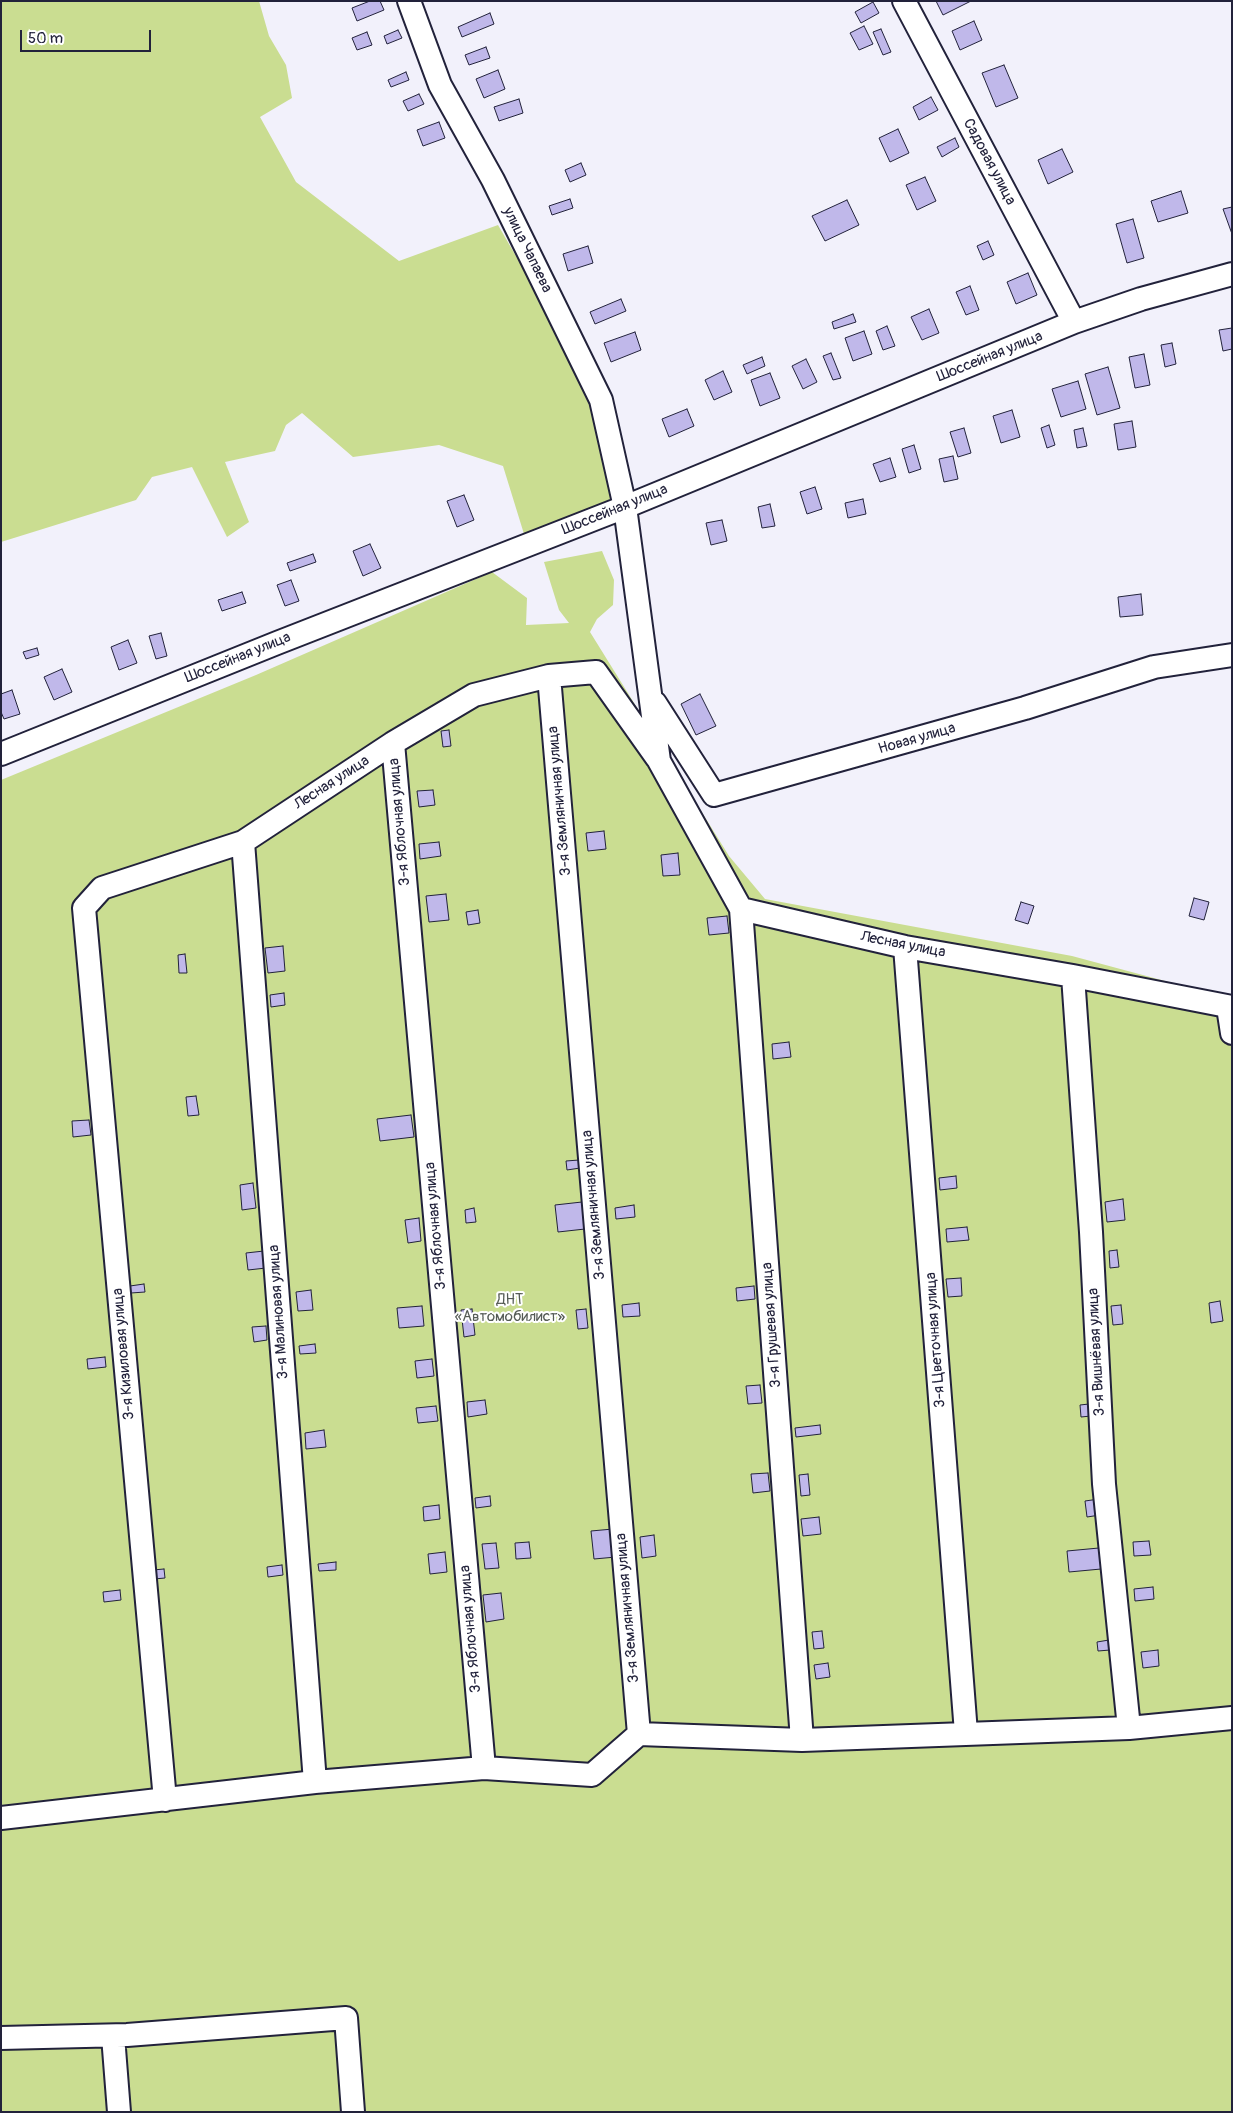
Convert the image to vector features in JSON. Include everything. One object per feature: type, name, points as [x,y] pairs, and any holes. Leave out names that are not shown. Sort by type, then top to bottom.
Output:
[{"type":"street","name":"улица Чапаева","points":[[409,1],[440,85],[493,180],[600,400],[625,507]]},
{"type":"street","name":"Садовая улица","points":[[904,1],[1074,322]]},
{"type":"street","name":"Шоссейная улица","points":[[1,754],[286,639],[625,507],[1074,322],[1141,299],[1232,274]]},
{"type":"street","name":"Лесная улица","points":[[625,507],[659,761]]},
{"type":"street","name":"Новая улица","points":[[651,697],[714,795],[998,716],[1154,667],[1232,655]]},
{"type":"street","name":"Лесная улица","points":[[84,908],[102,888],[243,842],[393,743],[474,695],[549,676],[596,672],[659,761],[741,909],[905,947],[1073,976],[1230,1007]]},
{"type":"street","name":"3-я Земляничная улица","points":[[549,676],[638,1734]]},
{"type":"street","name":"3-я Яблочная улица","points":[[393,743],[484,1768]]},
{"type":"street","name":"3-я Малиновая улица","points":[[243,842],[315,1782]]},
{"type":"street","name":"3-я Кизиловая улица","points":[[84,908],[165,1800]]},
{"type":"street","name":"3-я Грушевая улица","points":[[741,909],[802,1740]]},
{"type":"street","name":"3-я Цветочная улица","points":[[905,947],[966,1733]]},
{"type":"street","name":"3-я Вишнёвая улица","points":[[1073,976],[1104,1484],[1129,1728]]},
{"type":"street","points":[[1230,1007],[1232,1033]]},
{"type":"street","points":[[1,1818],[315,1782],[484,1768],[592,1775],[638,1734],[802,1740],[1129,1728],[1232,1718]]},
{"type":"street","points":[[1,2038],[114,2036],[346,2018],[353,2112]]},
{"type":"street","points":[[114,2036],[119,2112]]},
{"type":"green space","points":[[1,1],[259,1],[269,36],[286,65],[292,98],[260,117],[296,182],[399,261],[498,225],[561,334],[595,415],[613,499],[524,534],[503,466],[439,445],[353,457],[302,413],[286,425],[275,451],[225,462],[249,522],[227,537],[192,467],[152,477],[136,500],[1,542]]},
{"type":"green space","name":"ДНТ «Автомобилист»","points":[[602,551],[614,580],[613,605],[597,619],[590,632],[729,856],[765,899],[1072,956],[1232,999],[1232,2112],[1,2112],[1,780],[256,675],[492,572],[527,598],[526,625],[569,623],[559,610],[544,562]]},
{"type":"building","points":[[370,1],[380,1],[384,10],[357,21],[352,8]]},
{"type":"building","points":[[936,1],[971,1],[943,15]]},
{"type":"building","points":[[873,2],[879,13],[861,23],[855,12]]},
{"type":"building","points":[[490,13],[494,24],[462,37],[458,27]]},
{"type":"building","points":[[974,21],[982,40],[960,50],[952,31]]},
{"type":"building","points":[[864,26],[873,44],[859,50],[850,33]]},
{"type":"building","points":[[881,29],[891,52],[883,55],[873,32]]},
{"type":"building","points":[[398,30],[402,38],[387,44],[384,36]]},
{"type":"building","points":[[367,32],[372,45],[357,50],[352,38]]},
{"type":"building","points":[[486,47],[490,58],[469,65],[465,55]]},
{"type":"building","points":[[1004,65],[1018,98],[996,107],[982,73]]},
{"type":"building","points":[[498,70],[505,89],[484,98],[476,79]]},
{"type":"building","points":[[406,72],[409,80],[391,87],[388,80]]},
{"type":"building","points":[[419,94],[424,104],[408,111],[403,101]]},
{"type":"building","points":[[931,97],[938,110],[919,120],[913,107]]},
{"type":"building","points":[[519,99],[523,113],[499,121],[494,107]]},
{"type":"building","points":[[439,122],[445,138],[423,146],[417,130]]},
{"type":"building","points":[[898,129],[909,153],[890,162],[879,138]]},
{"type":"building","points":[[955,138],[959,147],[942,157],[937,147]]},
{"type":"building","points":[[1062,149],[1073,172],[1048,184],[1038,160]]},
{"type":"building","points":[[581,163],[586,175],[570,182],[565,170]]},
{"type":"building","points":[[925,177],[936,201],[917,210],[906,185]]},
{"type":"building","points":[[1181,191],[1188,213],[1158,222],[1151,201]]},
{"type":"building","points":[[570,199],[573,208],[552,215],[549,206]]},
{"type":"building","points":[[847,200],[859,225],[825,241],[812,216]]},
{"type":"building","points":[[1232,207],[1232,234],[1223,209]]},
{"type":"building","points":[[1133,219],[1144,258],[1127,263],[1116,224]]},
{"type":"building","points":[[988,241],[994,255],[983,260],[977,246]]},
{"type":"building","points":[[588,246],[593,263],[568,271],[563,254]]},
{"type":"building","points":[[1028,273],[1037,295],[1016,304],[1007,282]]},
{"type":"building","points":[[970,286],[979,310],[966,315],[956,292]]},
{"type":"building","points":[[621,299],[626,311],[595,324],[590,312]]},
{"type":"building","points":[[929,309],[939,333],[922,340],[911,317]]},
{"type":"building","points":[[853,314],[856,322],[834,329],[832,322]]},
{"type":"building","points":[[887,326],[895,346],[883,350],[876,331]]},
{"type":"building","points":[[1232,328],[1232,349],[1223,351],[1219,330]]},
{"type":"building","points":[[864,331],[872,354],[853,361],[845,338]]},
{"type":"building","points":[[635,332],[641,350],[611,362],[604,343]]},
{"type":"building","points":[[1172,343],[1176,364],[1165,367],[1161,345]]},
{"type":"building","points":[[831,353],[841,378],[833,380],[823,356]]},
{"type":"building","points":[[1144,354],[1150,385],[1135,388],[1129,357]]},
{"type":"building","points":[[762,357],[765,366],[747,374],[743,365]]},
{"type":"building","points":[[806,359],[817,382],[803,389],[792,366]]},
{"type":"building","points":[[1108,367],[1120,408],[1097,415],[1085,374]]},
{"type":"building","points":[[723,371],[732,392],[714,400],[705,380]]},
{"type":"building","points":[[770,373],[780,398],[760,406],[751,380]]},
{"type":"building","points":[[1078,381],[1086,409],[1061,417],[1052,389]]},
{"type":"building","points":[[687,409],[694,426],[669,437],[662,419]]},
{"type":"building","points":[[1012,410],[1020,437],[1001,443],[993,416]]},
{"type":"building","points":[[1132,421],[1136,447],[1118,450],[1114,424]]},
{"type":"building","points":[[1049,425],[1055,445],[1047,448],[1041,428]]},
{"type":"building","points":[[964,428],[971,453],[958,457],[950,432]]},
{"type":"building","points":[[1083,428],[1087,446],[1077,448],[1074,430]]},
{"type":"building","points":[[914,445],[921,469],[909,473],[902,449]]},
{"type":"building","points":[[953,456],[958,479],[944,482],[939,459]]},
{"type":"building","points":[[890,458],[896,477],[880,482],[873,464]]},
{"type":"building","points":[[815,487],[822,509],[807,514],[800,492]]},
{"type":"building","points":[[464,495],[474,520],[457,527],[447,501]]},
{"type":"building","points":[[863,499],[866,514],[848,518],[845,503]]},
{"type":"building","points":[[770,504],[775,526],[762,528],[758,507]]},
{"type":"building","points":[[722,520],[727,541],[711,545],[706,523]]},
{"type":"building","points":[[370,544],[381,568],[363,576],[353,551]]},
{"type":"building","points":[[313,554],[316,562],[290,571],[287,563]]},
{"type":"building","points":[[291,580],[299,601],[285,606],[277,585]]},
{"type":"building","points":[[242,592],[246,603],[222,611],[218,600]]},
{"type":"building","points":[[1141,594],[1143,615],[1120,617],[1118,597]]},
{"type":"building","points":[[161,633],[167,656],[156,659],[149,636]]},
{"type":"building","points":[[128,640],[137,663],[119,670],[111,647]]},
{"type":"building","points":[[37,648],[39,655],[26,659],[23,652]]},
{"type":"building","points":[[62,669],[72,692],[54,700],[44,677]]},
{"type":"building","points":[[12,690],[20,714],[4,719],[1,712],[1,694]]},
{"type":"building","points":[[700,694],[716,726],[696,735],[681,704]]},
{"type":"building","points":[[449,730],[451,746],[443,747],[441,731]]},
{"type":"building","points":[[433,790],[435,805],[419,807],[417,791]]},
{"type":"building","points":[[604,831],[606,849],[588,851],[586,833]]},
{"type":"building","points":[[439,842],[441,856],[420,859],[419,844]]},
{"type":"building","points":[[678,853],[680,875],[663,876],[661,855]]},
{"type":"building","points":[[446,894],[449,920],[429,922],[426,896]]},
{"type":"building","points":[[1194,898],[1209,902],[1204,920],[1189,916]]},
{"type":"building","points":[[1021,902],[1034,906],[1028,924],[1015,920]]},
{"type":"building","points":[[478,910],[480,923],[468,925],[466,912]]},
{"type":"building","points":[[727,916],[729,933],[709,935],[707,918]]},
{"type":"building","points":[[283,946],[285,971],[268,973],[265,948]]},
{"type":"building","points":[[185,954],[187,973],[179,973],[178,955]]},
{"type":"building","points":[[284,993],[285,1005],[271,1007],[270,995]]},
{"type":"building","points":[[789,1042],[791,1057],[773,1059],[772,1044]]},
{"type":"building","points":[[196,1096],[199,1115],[188,1116],[186,1097]]},
{"type":"building","points":[[411,1115],[414,1137],[380,1141],[377,1119]]},
{"type":"building","points":[[89,1120],[91,1135],[73,1137],[72,1121]]},
{"type":"building","points":[[579,1160],[580,1168],[567,1170],[566,1161]]},
{"type":"building","points":[[956,1176],[957,1188],[940,1190],[939,1178]]},
{"type":"building","points":[[253,1183],[256,1208],[242,1210],[240,1185]]},
{"type":"building","points":[[1123,1199],[1125,1220],[1107,1222],[1105,1202]]},
{"type":"building","points":[[582,1202],[585,1229],[558,1232],[555,1205]]},
{"type":"building","points":[[634,1205],[635,1217],[616,1219],[615,1208]]},
{"type":"building","points":[[474,1208],[476,1222],[466,1223],[465,1210]]},
{"type":"building","points":[[419,1218],[421,1241],[408,1243],[405,1220]]},
{"type":"building","points":[[967,1227],[969,1240],[947,1242],[946,1229]]},
{"type":"building","points":[[1117,1250],[1119,1267],[1110,1268],[1109,1251]]},
{"type":"building","points":[[264,1251],[266,1268],[248,1270],[246,1253]]},
{"type":"building","points":[[961,1278],[962,1296],[948,1297],[946,1279]]},
{"type":"building","points":[[144,1284],[145,1292],[131,1293],[130,1286]]},
{"type":"building","points":[[754,1286],[755,1299],[737,1301],[736,1288]]},
{"type":"building","points":[[311,1290],[313,1310],[298,1311],[296,1292]]},
{"type":"building","points":[[1220,1301],[1223,1321],[1211,1323],[1209,1303]]},
{"type":"building","points":[[639,1303],[640,1316],[623,1317],[622,1305]]},
{"type":"building","points":[[1121,1305],[1123,1324],[1113,1325],[1111,1306]]},
{"type":"building","points":[[422,1306],[424,1326],[399,1328],[397,1308]]},
{"type":"building","points":[[472,1309],[475,1335],[464,1337],[461,1310]]},
{"type":"building","points":[[586,1309],[588,1328],[578,1329],[576,1310]]},
{"type":"building","points":[[266,1326],[267,1340],[254,1342],[252,1327]]},
{"type":"building","points":[[315,1344],[316,1353],[300,1354],[299,1346]]},
{"type":"building","points":[[105,1357],[106,1367],[88,1369],[87,1359]]},
{"type":"building","points":[[432,1359],[434,1376],[417,1378],[415,1361]]},
{"type":"building","points":[[760,1385],[762,1403],[748,1404],[746,1386]]},
{"type":"building","points":[[485,1400],[487,1414],[468,1417],[467,1402]]},
{"type":"building","points":[[1089,1404],[1091,1416],[1081,1417],[1080,1405]]},
{"type":"building","points":[[436,1406],[438,1421],[418,1423],[416,1408]]},
{"type":"building","points":[[820,1425],[821,1434],[796,1437],[795,1428]]},
{"type":"building","points":[[324,1430],[326,1447],[306,1449],[305,1433]]},
{"type":"building","points":[[768,1473],[770,1491],[753,1493],[751,1474]]},
{"type":"building","points":[[808,1474],[810,1495],[801,1496],[799,1475]]},
{"type":"building","points":[[490,1496],[491,1506],[476,1508],[475,1498]]},
{"type":"building","points":[[1099,1499],[1100,1515],[1087,1517],[1085,1501]]},
{"type":"building","points":[[439,1505],[440,1519],[424,1521],[423,1507]]},
{"type":"building","points":[[819,1517],[821,1534],[803,1536],[801,1519]]},
{"type":"building","points":[[613,1529],[616,1557],[594,1559],[591,1531]]},
{"type":"building","points":[[654,1535],[656,1556],[642,1558],[640,1537]]},
{"type":"building","points":[[1149,1541],[1151,1555],[1134,1556],[1133,1542]]},
{"type":"building","points":[[529,1542],[531,1558],[516,1559],[515,1543]]},
{"type":"building","points":[[496,1543],[499,1568],[485,1569],[482,1544]]},
{"type":"building","points":[[1099,1548],[1101,1569],[1069,1572],[1067,1551]]},
{"type":"building","points":[[445,1552],[447,1572],[430,1574],[428,1554]]},
{"type":"building","points":[[336,1562],[336,1570],[319,1571],[318,1564]]},
{"type":"building","points":[[282,1565],[283,1575],[268,1577],[267,1567]]},
{"type":"building","points":[[164,1569],[165,1578],[154,1579],[153,1570]]},
{"type":"building","points":[[1153,1587],[1154,1599],[1135,1601],[1134,1589]]},
{"type":"building","points":[[120,1590],[121,1600],[104,1602],[103,1592]]},
{"type":"building","points":[[501,1593],[504,1619],[486,1622],[483,1595]]},
{"type":"building","points":[[822,1631],[824,1648],[814,1649],[812,1632]]},
{"type":"building","points":[[1109,1640],[1110,1650],[1098,1651],[1097,1642]]},
{"type":"building","points":[[1158,1650],[1159,1666],[1143,1668],[1141,1652]]},
{"type":"building","points":[[828,1663],[830,1677],[816,1679],[814,1665]]}]
